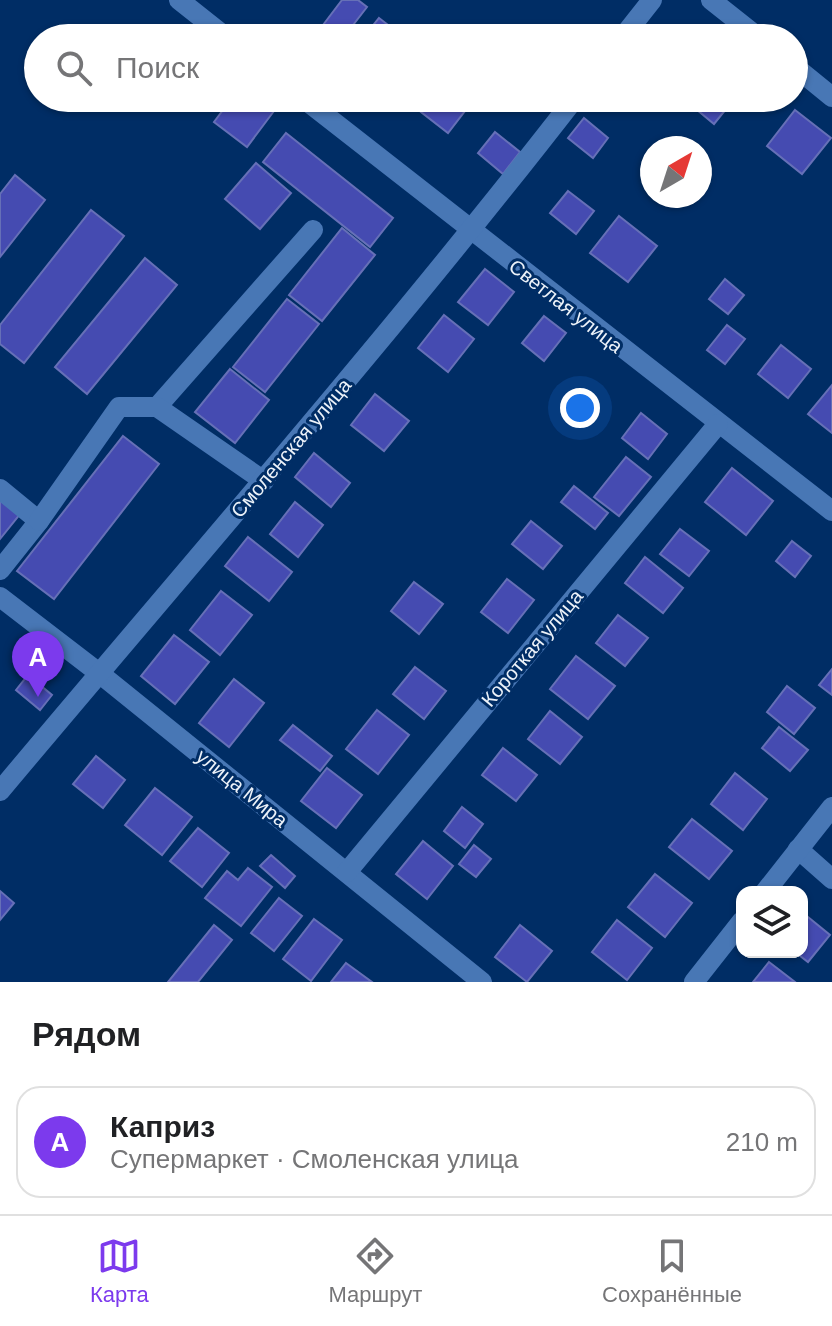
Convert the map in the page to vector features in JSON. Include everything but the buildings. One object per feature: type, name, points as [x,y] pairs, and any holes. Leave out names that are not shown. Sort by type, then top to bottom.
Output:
[{"type":"street","points":[[179,0],[209,24]]},
{"type":"street","points":[[633,24],[652,0]]},
{"type":"street","points":[[711,0],[741,24]]},
{"type":"street","points":[[808,77],[832,97]]},
{"type":"street","name":"Светлая улица","points":[[321,112],[832,511]]},
{"type":"street","name":"Смоленская улица","points":[[0,791],[471,232],[564,112]]},
{"type":"street","points":[[157,407],[313,230]]},
{"type":"street","points":[[0,570],[39,521],[119,407],[157,407],[264,481]]},
{"type":"street","name":"Короткая улица","points":[[347,872],[718,424]]},
{"type":"street","points":[[0,489],[39,521]]},
{"type":"street","name":"улица Мира","points":[[0,597],[99,673],[482,982]]},
{"type":"street","points":[[770,886],[832,807]]},
{"type":"street","points":[[798,849],[832,879]]},
{"type":"street","points":[[694,982],[736,929]]},
{"type":"place","name":"Каприз","points":[[38,697]]}]
